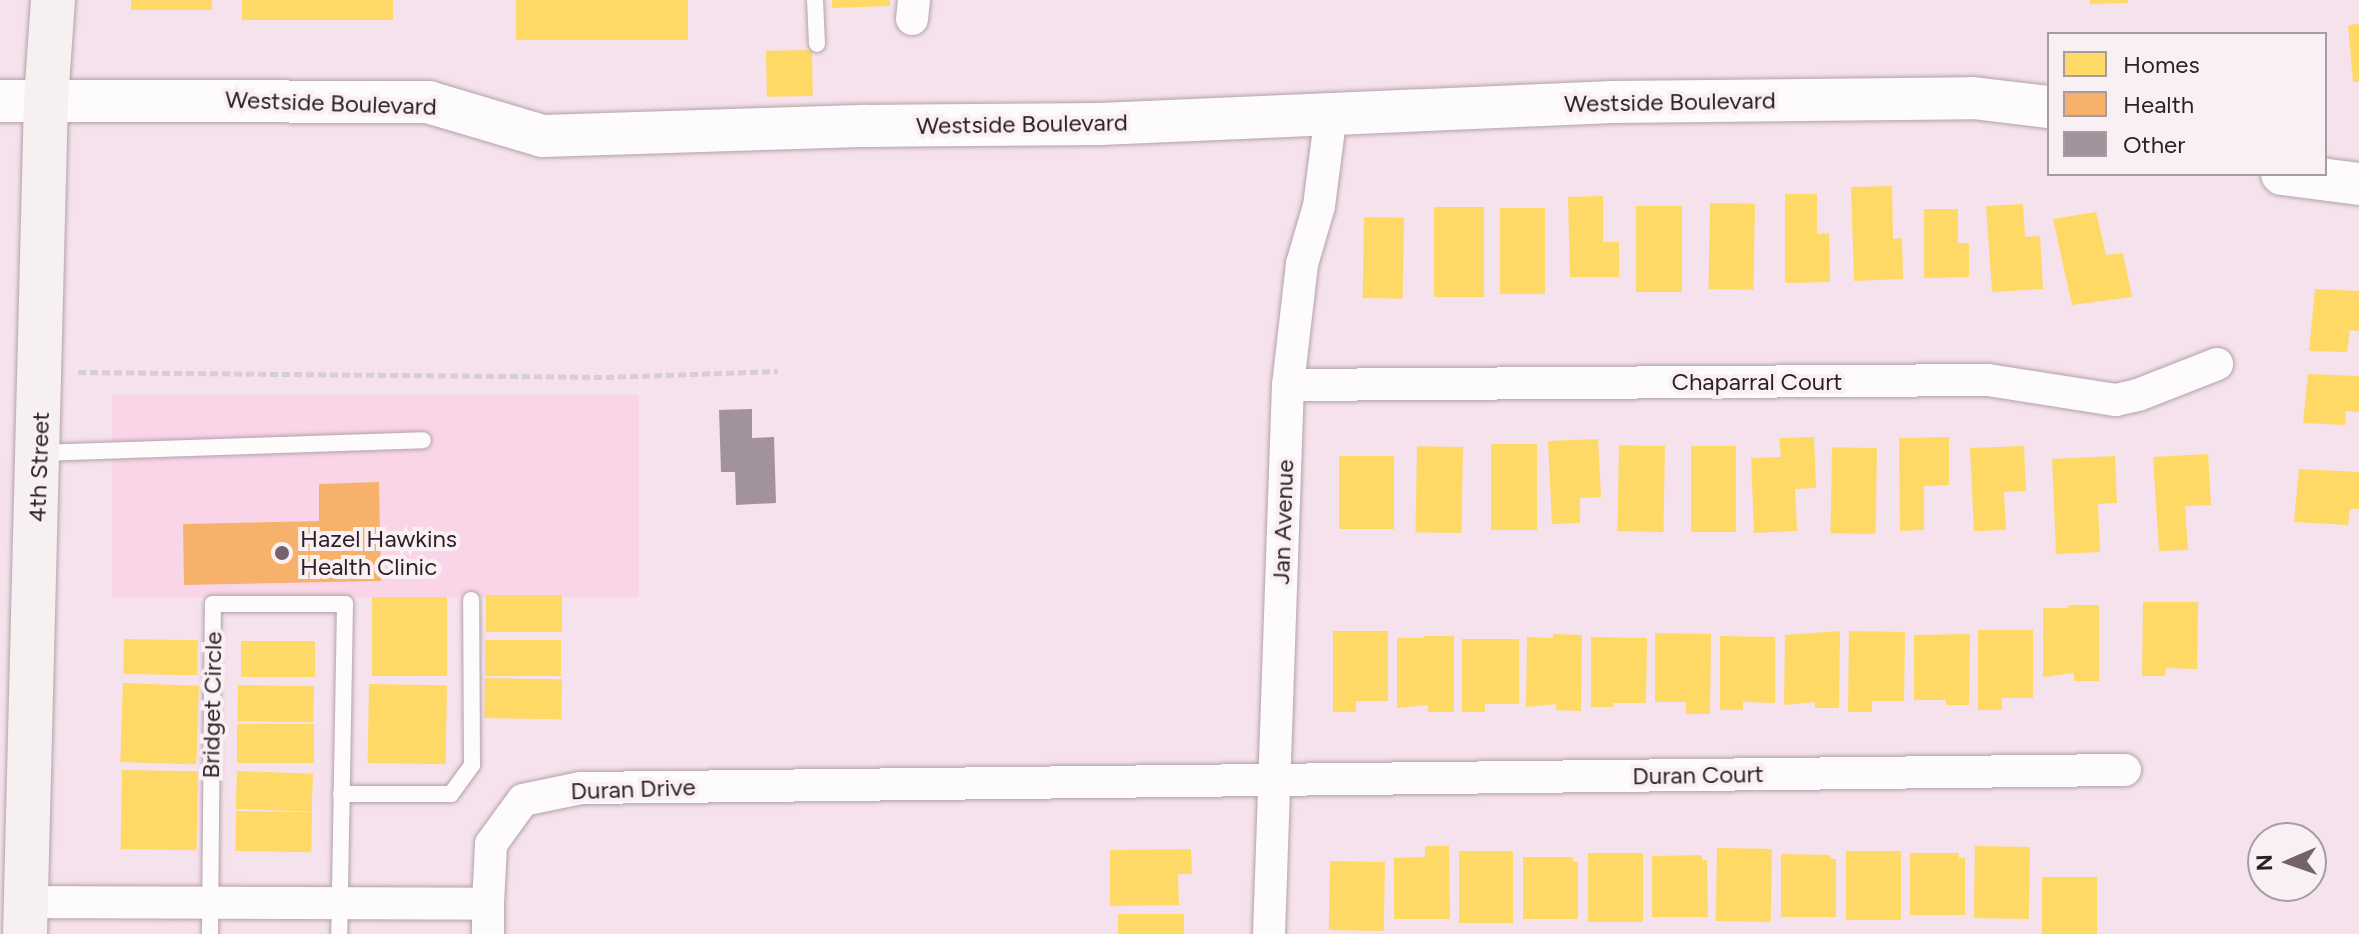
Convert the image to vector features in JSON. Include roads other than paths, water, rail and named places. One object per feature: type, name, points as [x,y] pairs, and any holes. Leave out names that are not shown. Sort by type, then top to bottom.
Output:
[{"type":"main road","name":"4th Street","points":[[25,918],[46,100],[53,0]]},
{"type":"street","name":"Westside Boulevard","points":[[0,101],[428,102],[543,136],[867,126],[1100,124],[1613,102],[1973,98],[2047,107]]},
{"type":"street","name":"Jan Avenue","points":[[1269,934],[1288,385],[1302,264],[1319,206],[1331,113]]},
{"type":"street","points":[[2297,176],[2359,184]]},
{"type":"street","name":"Chaparral Court","points":[[1288,385],[1988,380],[2116,400],[2138,395],[2217,364]]},
{"type":"street","name":"Duran Court","points":[[1272,780],[2125,770]]},
{"type":"street","name":"Duran Drive","points":[[25,918],[210,901],[339,919],[488,919],[491,844],[523,800],[581,788],[1272,780]]},
{"type":"lane","points":[[815,0],[817,44]]},
{"type":"lane","points":[[39,453],[423,440]]},
{"type":"lane","points":[[341,794],[451,794],[472,765],[471,600]]},
{"type":"lane","name":"Bridget Circle","points":[[210,901],[213,604],[345,604],[339,919]]},
{"type":"lane","points":[[210,901],[210,934]]},
{"type":"place","name":"Hazel Hawkins Health Clinic","points":[[282,553]]}]
